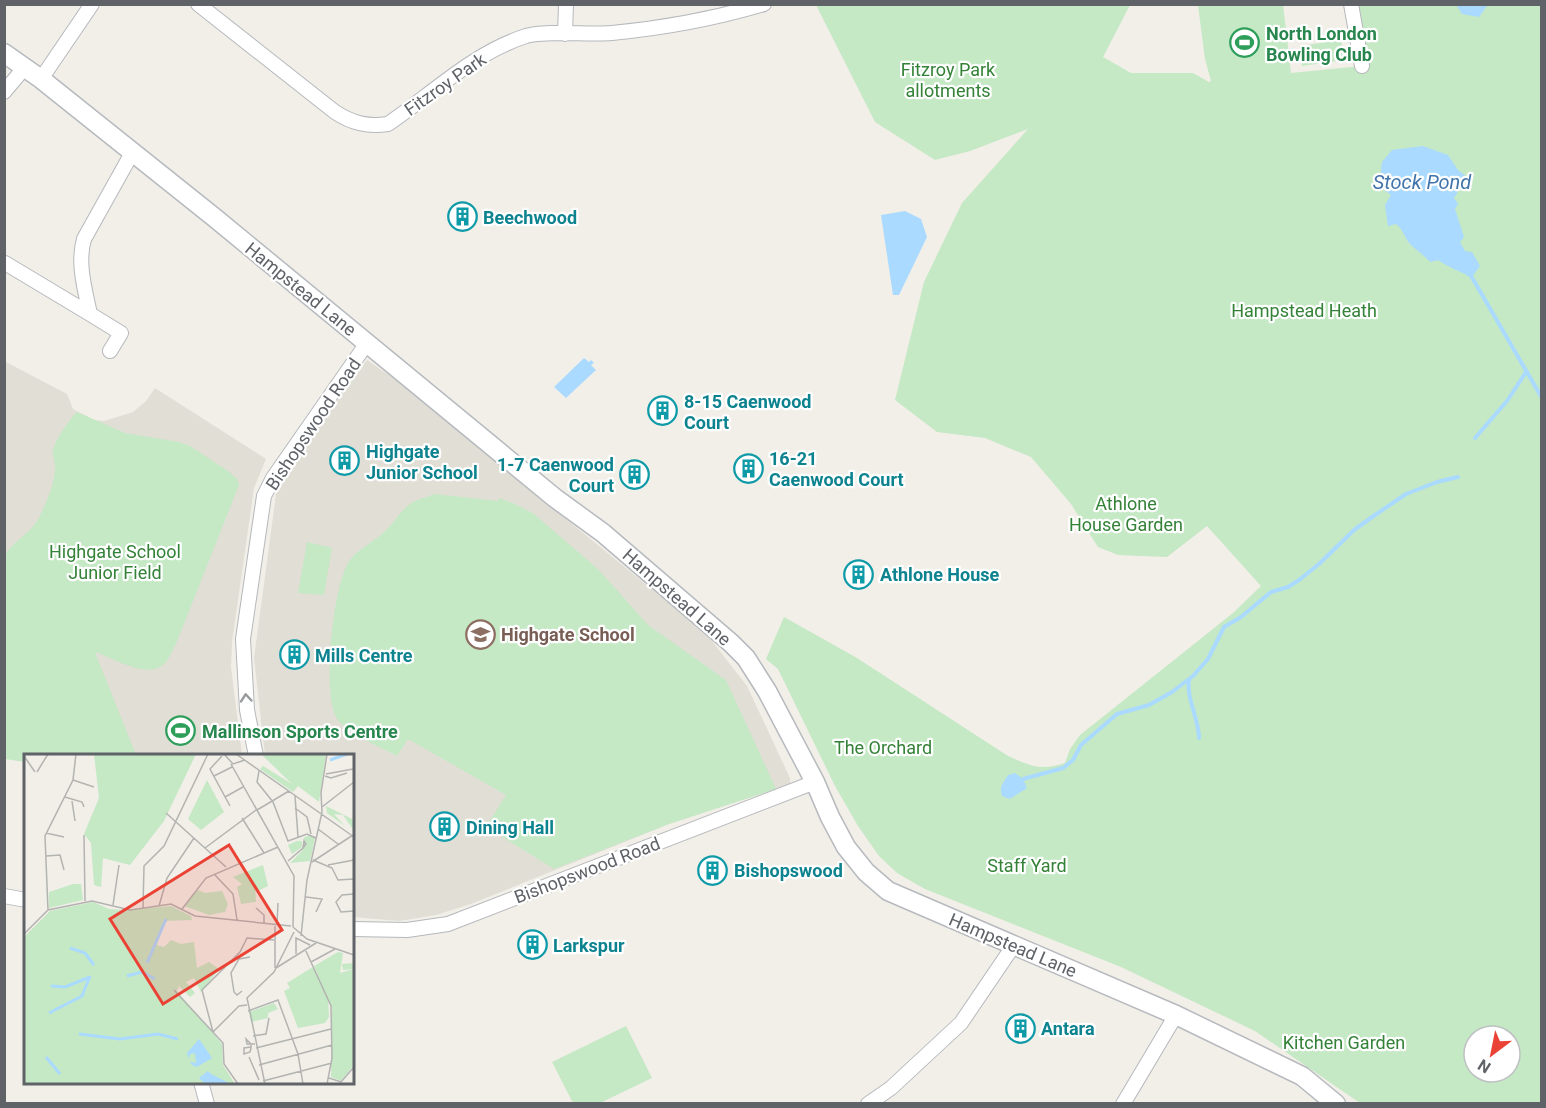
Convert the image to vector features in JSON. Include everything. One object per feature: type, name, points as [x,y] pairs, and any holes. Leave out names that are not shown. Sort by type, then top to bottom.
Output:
[{"type":"main road","name":"Hampstead Lane","points":[[4,53],[41,79],[215,218],[555,498],[603,533],[746,658],[767,691],[846,847],[866,872],[888,891],[1176,1015],[1302,1076],[1336,1104]]},
{"type":"street","points":[[41,79],[92,4]]},
{"type":"street","name":"Fitzroy Park","points":[[198,4],[335,112],[346,119],[372,126],[388,124],[472,62],[502,46],[528,36],[610,33],[668,26],[723,17],[764,4]]},
{"type":"street","points":[[565,34],[566,4]]},
{"type":"street","points":[[1351,4],[1362,66]]},
{"type":"street","points":[[4,92],[25,67]]},
{"type":"street","points":[[90,314],[83,284],[81,249],[84,239],[132,153]]},
{"type":"street","points":[[5,263],[121,333],[110,351]]},
{"type":"street","name":"Bishopswood Road","points":[[256,754],[247,710],[243,648],[264,496],[273,478],[367,343]]},
{"type":"street","name":"Bishopswood Road","points":[[354,928],[407,930],[447,924],[815,782]]},
{"type":"street","points":[[4,896],[24,900]]},
{"type":"street","points":[[868,1104],[891,1088],[961,1023],[1014,945]]},
{"type":"street","points":[[1123,1104],[1176,1015]]},
{"type":"street","points":[[201,1084],[207,1104]]},
{"type":"shaded area","name":"Highgate School","points":[[367,360],[399,382],[712,641],[747,686],[790,778],[790,784],[669,824],[471,904],[436,915],[399,921],[354,917],[354,754],[265,754],[254,658],[277,487],[286,470]]},
{"type":"shaded area","points":[[4,361],[67,394],[73,409],[94,420],[104,421],[133,412],[146,401],[155,388],[266,459],[254,488],[232,642],[231,667],[242,754],[24,756],[5,753]]},
{"type":"green space","name":"Hampstead Heath","points":[[816,5],[1130,5],[1103,57],[1131,73],[1193,73],[1209,82],[1211,81],[1205,59],[1198,5],[1283,5],[1291,73],[1362,66],[1351,5],[1541,5],[1541,1103],[1360,1103],[1255,1031],[1121,967],[925,889],[897,873],[879,856],[858,826],[835,786],[778,669],[766,659],[784,617],[857,658],[1008,756],[1029,765],[1049,767],[1065,763],[1070,749],[1080,735],[1233,613],[1261,586],[1207,526],[1167,557],[1118,555],[1098,547],[1071,504],[1031,457],[985,438],[937,432],[895,400],[924,282],[962,203],[1028,129],[970,151],[935,160],[875,122]]},
{"type":"green space","points":[[1341,40],[1344,60],[1302,66],[1299,46]]},
{"type":"green space","name":"Highgate School Junior Field","points":[[77,412],[125,433],[190,446],[228,471],[237,479],[239,485],[176,644],[165,663],[156,669],[139,669],[95,652],[136,754],[24,754],[24,762],[5,759],[5,555],[39,518],[53,482],[54,447]]},
{"type":"green space","points":[[435,494],[498,501],[499,498],[515,504],[534,514],[598,569],[648,625],[726,680],[776,789],[669,824],[554,869],[486,827],[506,795],[408,739],[397,756],[347,729],[336,717],[330,685],[331,637],[344,572],[350,560],[385,531],[406,507]]},
{"type":"green space","points":[[307,542],[332,548],[324,595],[298,593]]},
{"type":"green space","points":[[626,1026],[652,1078],[600,1103],[573,1103],[552,1062]]},
{"type":"water","points":[[1491,5],[1487,6],[1479,17],[1462,14],[1457,6]]},
{"type":"water","name":"Stock Pond","points":[[1423,146],[1448,155],[1458,170],[1467,177],[1454,198],[1458,204],[1455,209],[1464,237],[1460,242],[1465,251],[1472,252],[1480,266],[1471,278],[1438,260],[1430,262],[1411,245],[1396,224],[1388,226],[1385,205],[1391,195],[1379,186],[1382,162],[1392,150]]},
{"type":"water","points":[[905,211],[921,219],[927,237],[899,295],[893,295],[881,215]]},
{"type":"water","points":[[584,358],[594,363],[591,365],[596,370],[566,398],[554,387]]},
{"type":"water","points":[[1015,773],[1023,779],[1027,788],[1010,799],[1002,796],[1001,788],[1008,775]]},
{"type":"waterway","points":[[1470,274],[1542,398]]},
{"type":"waterway","points":[[1475,438],[1507,401],[1526,372]]},
{"type":"waterway","points":[[1023,779],[1063,768],[1073,760],[1081,745],[1117,714],[1149,705],[1172,692],[1193,676],[1208,659],[1224,627],[1241,617],[1271,592],[1288,587],[1299,580],[1354,530],[1375,515],[1406,494],[1458,477]]},
{"type":"waterway","points":[[1189,680],[1189,694],[1199,738]]},
{"type":"place","name":"North London Bowling Club","points":[[1245,43]]},
{"type":"place","name":"Beechwood","points":[[462,217]]},
{"type":"place","name":"8-15 Caenwood Court","points":[[663,411]]},
{"type":"place","name":"Highgate Junior School","points":[[345,461]]},
{"type":"place","name":"16-21 Caenwood Court","points":[[748,468]]},
{"type":"place","name":"1-7 Caenwood Court","points":[[635,474]]},
{"type":"place","name":"Athlone House","points":[[859,574]]},
{"type":"place","name":"Highgate School","points":[[480,634]]},
{"type":"place","name":"Mills Centre","points":[[294,655]]},
{"type":"place","name":"Mallinson Sports Centre","points":[[181,731]]},
{"type":"place","name":"Dining Hall","points":[[445,827]]},
{"type":"place","name":"Bishopswood","points":[[713,870]]},
{"type":"place","name":"Larkspur","points":[[532,945]]},
{"type":"place","name":"Antara","points":[[1020,1028]]},
{"type":"park label","name":"Fitzroy Park allotments","points":[[948,79]]},
{"type":"park label","name":"Athlone House Garden","points":[[1126,513]]},
{"type":"park label","name":"The Orchard","points":[[883,747]]},
{"type":"park label","name":"Staff Yard","points":[[1027,865]]},
{"type":"park label","name":"Kitchen Garden","points":[[1344,1042]]}]
